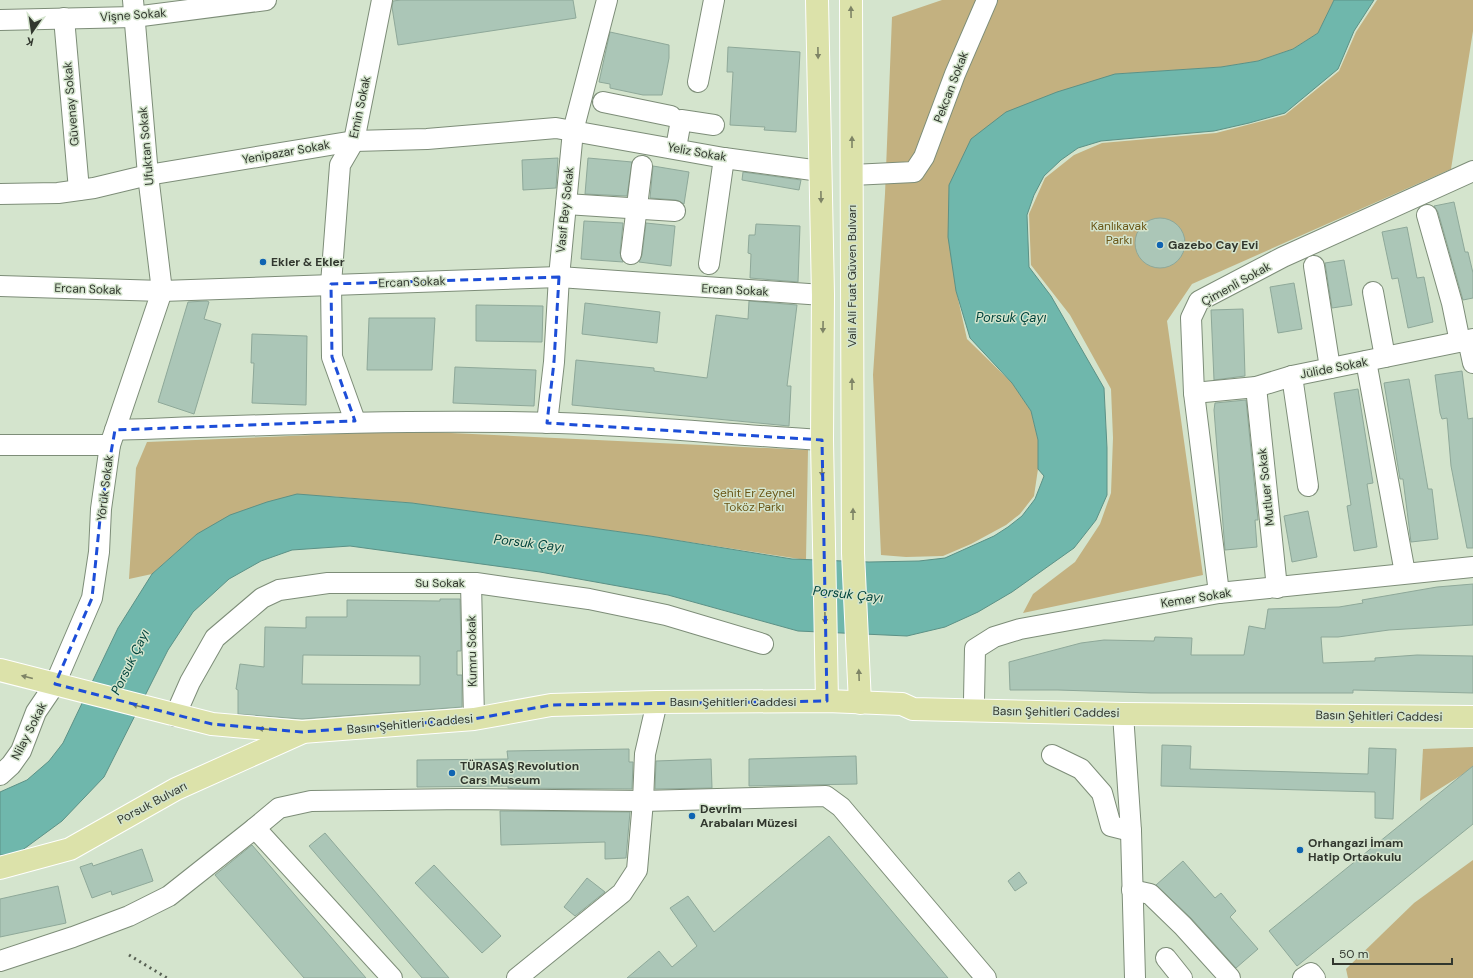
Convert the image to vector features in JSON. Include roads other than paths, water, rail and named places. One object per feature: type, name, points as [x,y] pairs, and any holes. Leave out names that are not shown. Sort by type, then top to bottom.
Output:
[{"type":"main road","name":"Vali Ali Fuat Güven Bulvarı","points":[[851,0],[853,553],[860,703]]},
{"type":"main road","points":[[813,1],[823,295],[822,440],[827,701]]},
{"type":"main road","name":"Basın Şehitleri Caddesi","points":[[0,670],[175,716],[212,724],[302,732],[474,719],[551,705],[657,702],[827,701],[902,704],[913,709],[1124,714],[1473,717]]},
{"type":"main road","points":[[902,704],[913,698],[1036,702],[1060,712]]},
{"type":"main road","name":"Porsuk Bulvarı","points":[[0,868],[70,849],[176,789],[302,732]]},
{"type":"street","name":"Vişne Sokak","points":[[0,20],[64,18],[134,8],[266,0]]},
{"type":"street","name":"Emin Sokak","points":[[355,421],[332,357],[331,284],[340,165],[354,141],[382,0]]},
{"type":"street","name":"Vasıf Bey Sokak","points":[[547,423],[554,362],[559,277],[573,130],[607,0]]},
{"type":"street","points":[[698,82],[714,0]]},
{"type":"street","name":"Pekcan Sokak","points":[[852,175],[914,172],[924,158],[955,74],[987,0]]},
{"type":"street","name":"Ufuktan Sokak","points":[[134,8],[148,176],[162,292]]},
{"type":"street","name":"Güvenay Sokak","points":[[64,18],[78,190]]},
{"type":"street","points":[[603,102],[671,116]]},
{"type":"street","points":[[636,142],[641,110]]},
{"type":"street","points":[[676,148],[681,120],[714,125]]},
{"type":"street","name":"Yenipazar Sokak","points":[[0,194],[58,193],[354,141],[427,139],[556,128],[573,130]]},
{"type":"street","name":"Yeliz Sokak","points":[[573,130],[724,158],[820,172]]},
{"type":"street","points":[[709,264],[724,158]]},
{"type":"street","points":[[630,254],[642,166]]},
{"type":"street","name":"Çimenli Sokak","points":[[1219,593],[1194,393],[1191,318],[1199,301],[1283,257],[1473,171]]},
{"type":"street","points":[[566,204],[675,211]]},
{"type":"street","points":[[1427,214],[1452,303],[1467,340],[1473,363]]},
{"type":"street","points":[[1314,266],[1330,368]]},
{"type":"street","name":"Ercan Sokak","points":[[0,286],[162,292],[331,284],[559,277],[823,295]]},
{"type":"street","name":"Yörük Sokak","points":[[55,684],[92,598],[99,552],[101,509],[113,438],[162,292]]},
{"type":"street","points":[[1373,292],[1375,359],[1405,573]]},
{"type":"street","name":"Jülide Sokak","points":[[1194,393],[1256,387],[1292,376],[1467,340]]},
{"type":"street","points":[[1292,376],[1308,486]]},
{"type":"street","name":"Mutluer Sokak","points":[[1256,387],[1277,588]]},
{"type":"street","points":[[0,445],[355,421],[599,424],[822,440]]},
{"type":"street","name":"Kemer Sokak","points":[[974,700],[975,649],[994,637],[1020,628],[1219,593],[1473,567]]},
{"type":"street","name":"Su Sokak","points":[[175,716],[190,682],[215,638],[262,598],[279,590],[328,583],[471,583],[589,599],[666,615],[763,644]]},
{"type":"street","name":"Kumru Sokak","points":[[471,583],[474,719]]},
{"type":"street","name":"Nilay Sokak","points":[[0,775],[11,765],[21,751],[36,712],[55,684]]},
{"type":"street","points":[[517,978],[622,893],[636,870],[643,801],[645,754],[657,702]]},
{"type":"street","points":[[1124,714],[1131,831],[1135,978]]},
{"type":"street","points":[[1052,755],[1081,769],[1102,793],[1111,826],[1131,831]]},
{"type":"street","points":[[0,961],[122,919],[169,896],[279,808],[311,801],[466,799],[643,801],[826,796],[841,807],[986,978]]},
{"type":"street","points":[[255,828],[392,978]]},
{"type":"street","points":[[1132,890],[1150,894],[1183,926],[1230,978]]},
{"type":"street","points":[[1166,958],[1182,978]]},
{"type":"street","points":[[1303,978],[1311,973],[1315,978]]},
{"type":"water","name":"Porsuk Çayı","points":[[1334,0],[1374,0],[1354,31],[1338,69],[1285,113],[1214,131],[1101,141],[1078,148],[1061,160],[1044,176],[1034,195],[1027,215],[1029,267],[1051,296],[1104,388],[1107,448],[1107,495],[1096,520],[1074,548],[1012,592],[978,612],[945,627],[907,636],[798,631],[668,595],[540,572],[350,546],[292,550],[261,561],[229,579],[193,612],[168,650],[104,777],[62,821],[17,854],[0,855],[0,792],[27,780],[49,761],[63,743],[118,628],[152,574],[197,534],[230,515],[267,502],[297,494],[412,503],[650,536],[792,559],[869,562],[919,561],[945,558],[994,536],[1022,516],[1035,499],[1044,476],[1038,469],[1038,440],[1031,411],[1012,383],[970,338],[956,291],[948,237],[949,185],[971,139],[1006,112],[1057,92],[1115,74],[1221,67],[1258,61],[1293,49],[1318,33]]},
{"type":"railway","points":[[129,955],[167,978]]},
{"type":"place","name":"Gazebo Cay Evi","points":[[1160,245]]},
{"type":"place","name":"Ekler & Ekler","points":[[263,262]]},
{"type":"place","name":"TÜRASAŞ Revolution Cars Museum","points":[[452,773]]},
{"type":"place","name":"Devrim Arabaları Müzesi","points":[[692,816]]},
{"type":"place","name":"Orhangazi İmam Hatip Ortaokulu","points":[[1300,850]]},
{"type":"park label","name":"Kanlıkavak Parkı","points":[[1119,233]]},
{"type":"park label","name":"Şehit Er Zeynel Toköz Parkı","points":[[754,500]]}]
